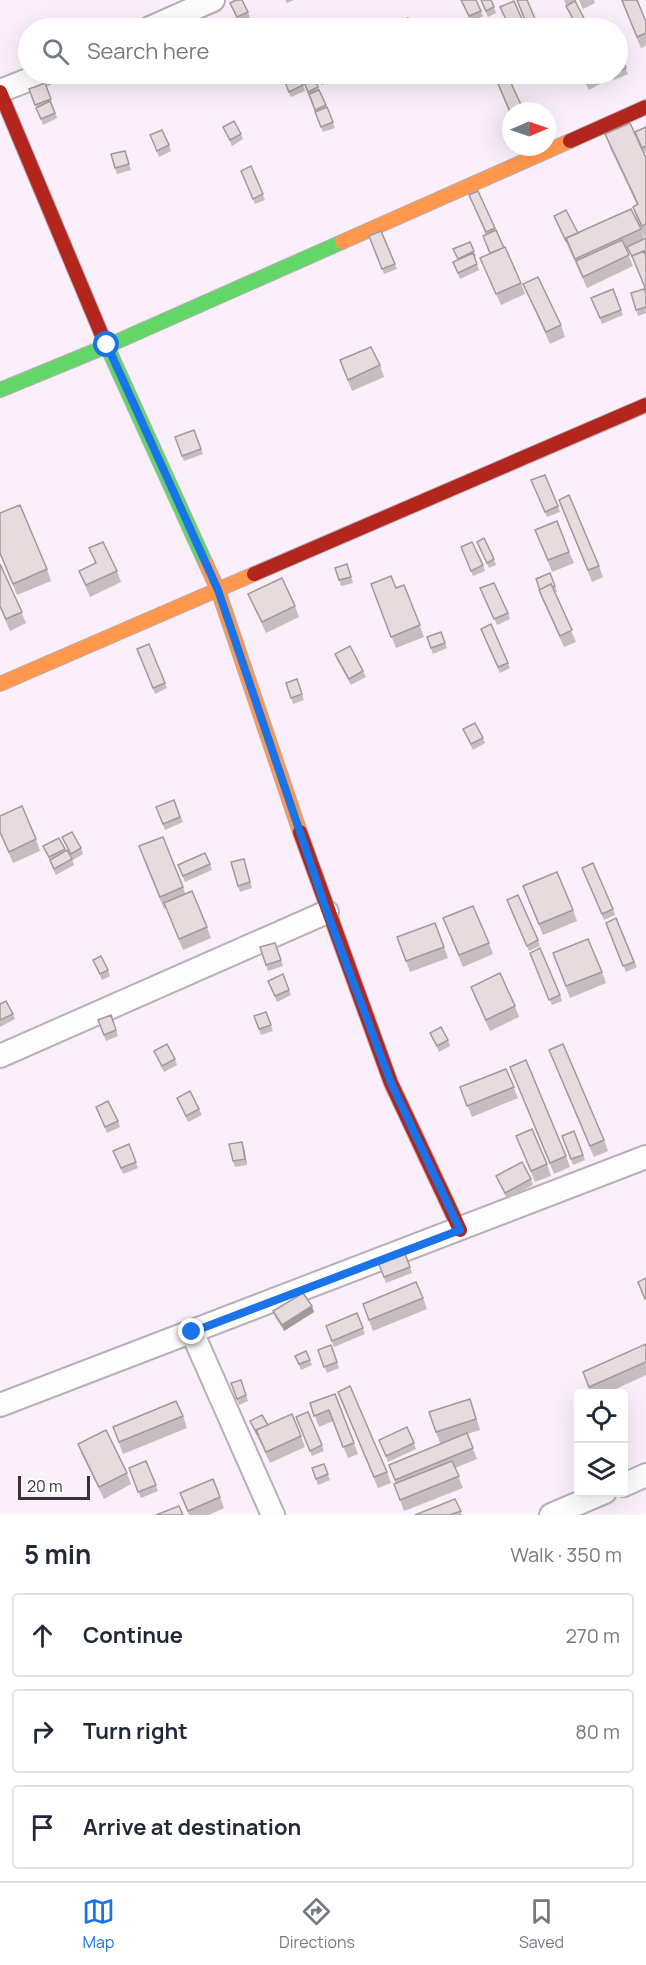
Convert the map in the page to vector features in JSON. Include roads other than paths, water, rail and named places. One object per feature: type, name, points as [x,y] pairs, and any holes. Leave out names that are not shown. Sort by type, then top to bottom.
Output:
[{"type":"street","points":[[172,18],[213,0]]},
{"type":"street","points":[[19,84],[0,92],[107,345],[218,590],[327,912],[391,1083],[460,1230]]},
{"type":"street","points":[[0,390],[646,107]]},
{"type":"street","points":[[0,684],[646,405]]},
{"type":"street","points":[[0,1056],[327,912]]},
{"type":"street","points":[[0,1406],[646,1157]]},
{"type":"street","points":[[192,1332],[273,1515]]},
{"type":"street","points":[[628,1483],[646,1475]]},
{"type":"street","points":[[551,1515],[593,1497]]}]
